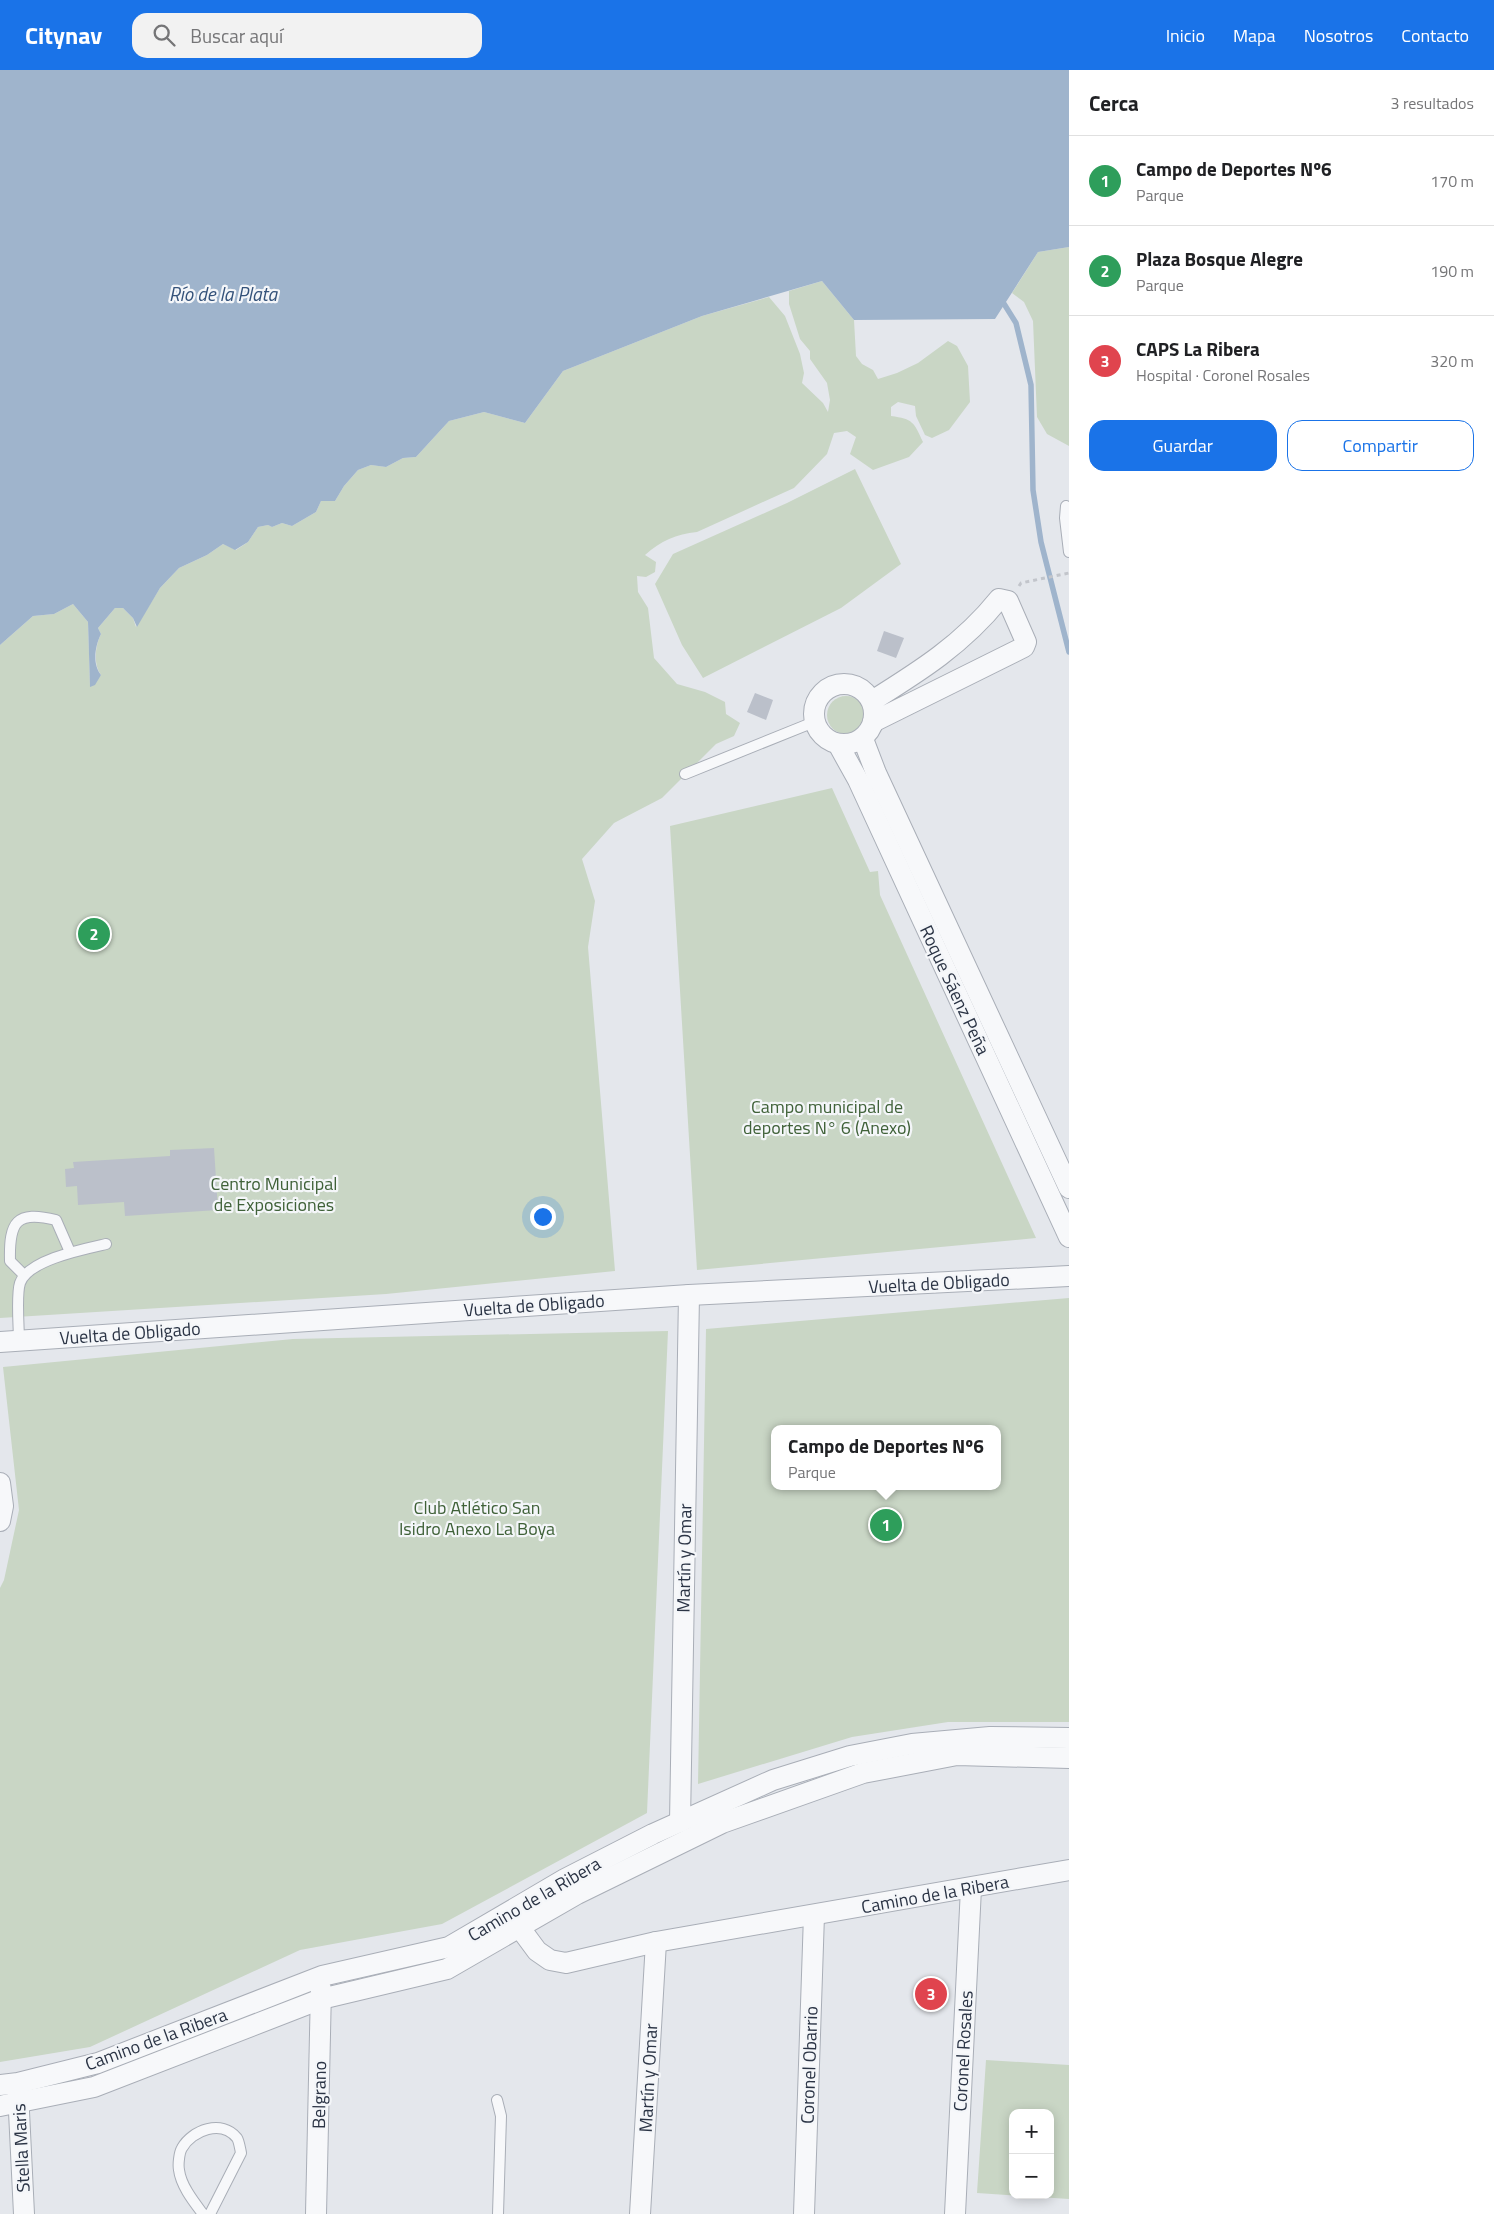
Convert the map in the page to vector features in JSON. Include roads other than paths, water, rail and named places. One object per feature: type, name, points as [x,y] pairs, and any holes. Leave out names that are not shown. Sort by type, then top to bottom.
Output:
[{"type":"street","points":[[814,722],[814,709],[818,697],[828,688],[844,683],[860,688],[872,701],[921,671],[979,624],[999,599],[1008,601],[1026,642],[1024,647],[868,730],[853,742],[838,744]]},
{"type":"street","name":"Roque Sáenz Peña","points":[[872,701],[875,717],[868,730],[876,773],[1069,1188]]},
{"type":"street","name":"Roque Sáenz Peña","points":[[814,722],[820,734],[830,742],[838,744],[862,789],[1069,1237]]},
{"type":"street","name":"Vuelta de Obligado","points":[[9,1342],[689,1295],[1069,1276]]},
{"type":"street","name":"Martín y Omar","points":[[680,1822],[689,1295]]},
{"type":"street","points":[[0,1483],[3,1506],[0,1521]]},
{"type":"street","name":"Camino de la Ribera","points":[[9,2084],[98,2063],[322,1976],[449,1947],[565,1879],[680,1822],[773,1780],[850,1756],[912,1744],[990,1737],[1069,1738]]},
{"type":"street","name":"Camino de la Ribera","points":[[9,2104],[94,2087],[321,1999],[447,1969],[578,1894],[722,1823],[863,1773],[957,1755],[1069,1758]]},
{"type":"street","name":"Camino de la Ribera","points":[[520,1928],[537,1951],[550,1960],[566,1963],[656,1942],[1069,1870]]},
{"type":"street","name":"Coronel Rosales","points":[[955,2214],[971,1888]]},
{"type":"street","name":"Coronel Obarrio","points":[[804,2214],[814,1915]]},
{"type":"street","name":"Martín y Omar","points":[[640,2214],[656,1942]]},
{"type":"street","name":"Belgrano","points":[[316,2214],[322,1976]]},
{"type":"street","name":"Stella Maris","points":[[9,2084],[9,2104],[24,2214]]},
{"type":"lane","points":[[1066,506],[1064,518],[1069,552]]},
{"type":"lane","points":[[685,774],[814,722]]},
{"type":"lane","points":[[24,1275],[10,1261],[10,1237],[17,1223],[26,1216],[39,1216],[56,1220],[70,1252]]},
{"type":"lane","points":[[9,1342],[20,1284],[24,1275],[44,1262],[70,1252],[106,1244]]},
{"type":"lane","points":[[497,2100],[501,2116],[498,2214]]},
{"type":"lane","points":[[203,2214],[191,2198],[179,2171],[181,2149],[190,2138],[210,2127],[227,2130],[237,2138],[241,2153],[210,2214]]},
{"type":"water","name":"Río de la Plata","points":[[0,70],[1069,70],[1069,247],[1038,252],[995,319],[854,320],[822,281],[702,316],[563,371],[525,423],[484,412],[449,421],[416,457],[403,458],[386,467],[371,465],[358,470],[344,486],[335,501],[321,501],[316,512],[292,526],[282,523],[272,527],[268,525],[258,527],[248,542],[235,550],[223,544],[207,555],[179,568],[160,588],[137,627],[133,618],[123,608],[115,608],[98,628],[101,634],[97,644],[95,660],[101,675],[95,685],[90,687],[88,622],[73,604],[54,614],[33,616],[0,645]]},
{"type":"waterway","points":[[1001,299],[1016,323],[1031,385],[1033,490],[1041,542],[1069,652]]},
{"type":"place","name":"Plaza Bosque Alegre","points":[[94,934]]},
{"type":"place","name":"Campo de Deportes Nº6","points":[[886,1525]]},
{"type":"place","name":"CAPS La Ribera","points":[[931,1994]]},
{"type":"park label","name":"Campo municipal de deportes N° 6 (Anexo)","points":[[827,1116]]},
{"type":"park label","name":"Centro Municipal de Exposiciones","points":[[274,1193]]},
{"type":"park label","name":"Club Atlético San Isidro Anexo La Boya","points":[[477,1517]]}]
